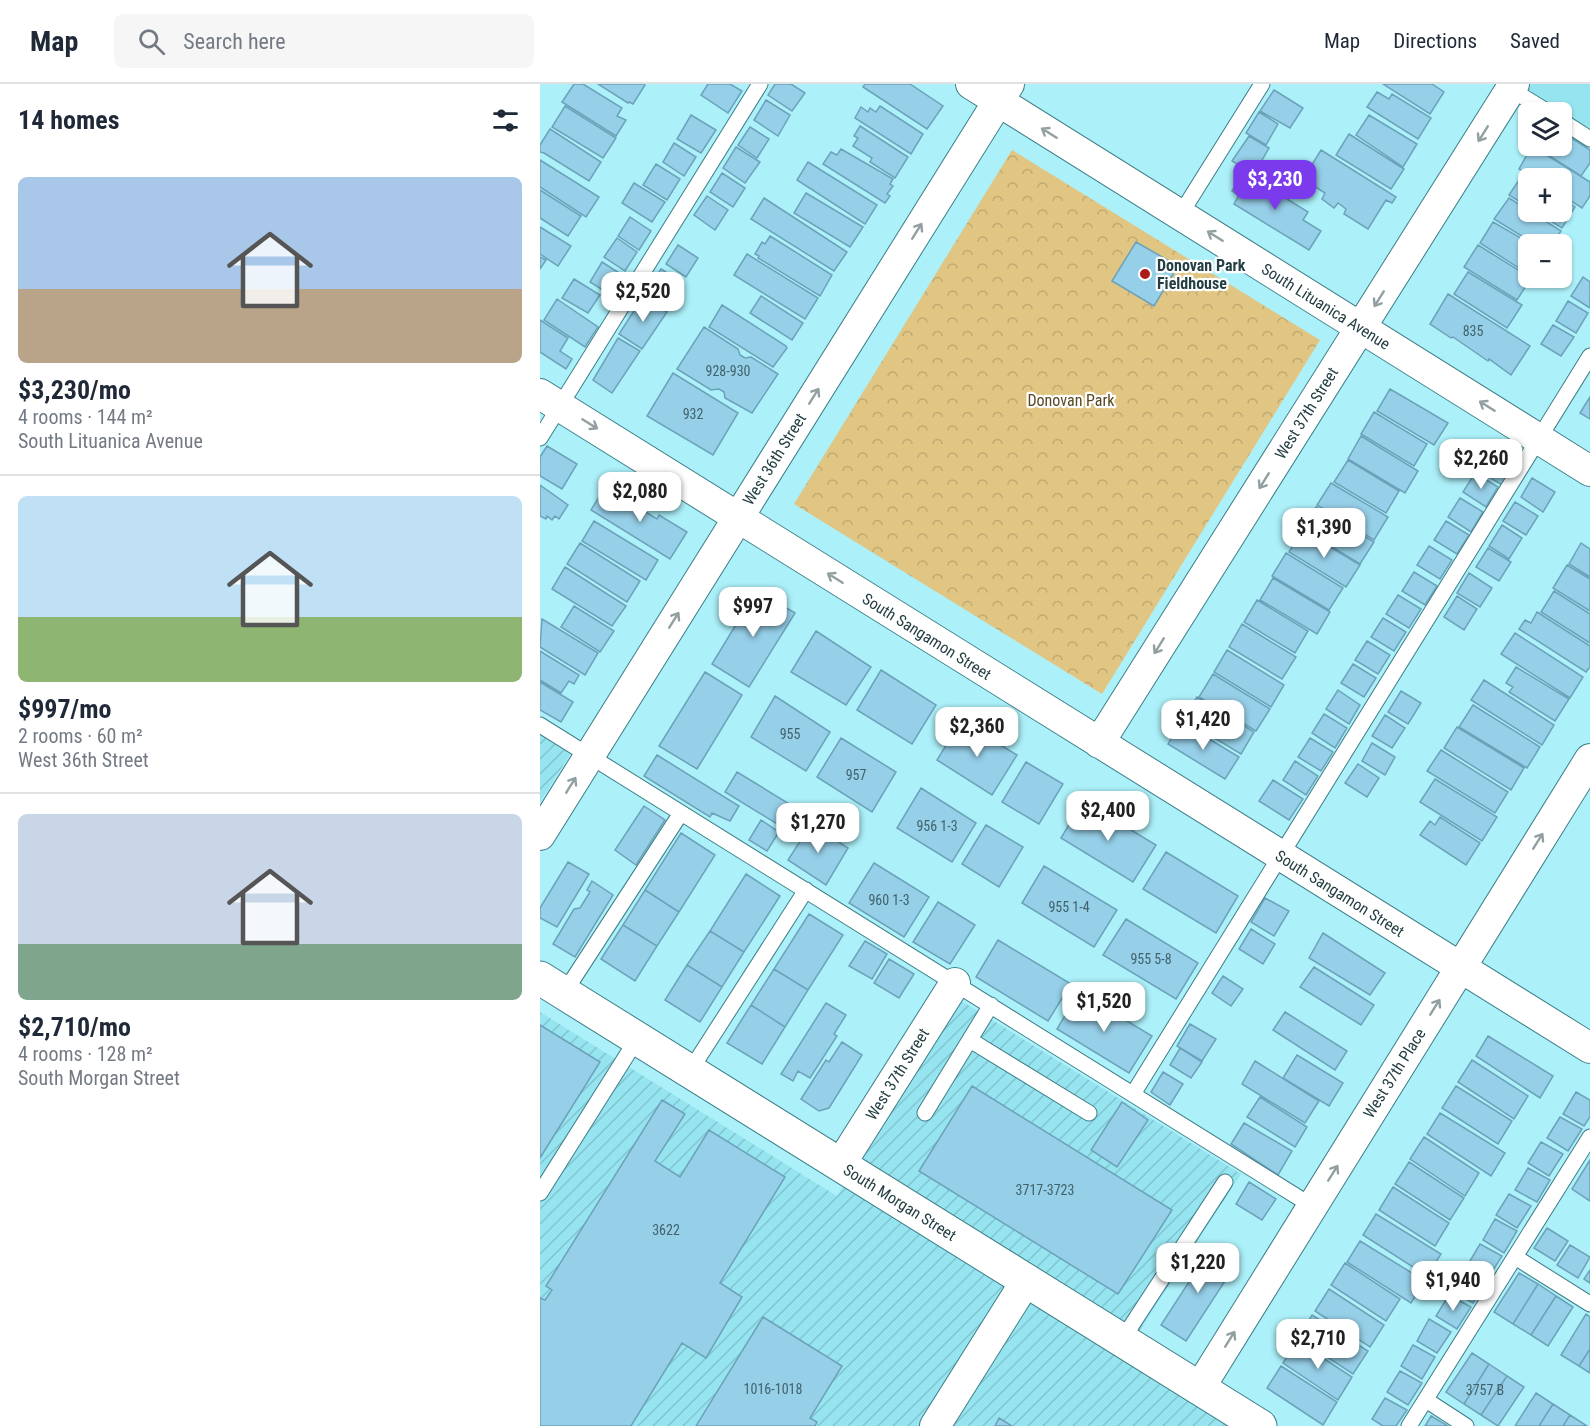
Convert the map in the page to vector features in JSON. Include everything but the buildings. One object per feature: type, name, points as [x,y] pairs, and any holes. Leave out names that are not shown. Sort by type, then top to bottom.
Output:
[{"type":"street","name":"South Lituanica Avenue","points":[[971,84],[1004,93],[1180,215],[1590,471]]},
{"type":"street","name":"West 37th Street","points":[[1099,743],[1361,328],[1509,86]]},
{"type":"street","name":"West 36th Street","points":[[540,835],[1004,93]]},
{"type":"street","name":"South Sangamon Street","points":[[550,400],[1590,1048]]},
{"type":"street","name":"West 37th Place","points":[[1199,1389],[1590,759]]},
{"type":"street","name":"West 37th Street","points":[[840,1165],[955,983]]},
{"type":"street","name":"South Morgan Street","points":[[552,986],[1260,1426]]},
{"type":"street","points":[[935,1426],[1026,1281]]},
{"type":"lane","points":[[540,438],[550,400],[760,84]]},
{"type":"lane","points":[[1180,215],[1262,84]]},
{"type":"lane","points":[[1509,86],[1533,102]]},
{"type":"lane","points":[[1572,127],[1590,139]]},
{"type":"lane","points":[[1133,1094],[1590,356]]},
{"type":"lane","points":[[540,725],[1312,1206]]},
{"type":"lane","points":[[552,986],[681,813]]},
{"type":"lane","points":[[690,1071],[806,890]]},
{"type":"lane","points":[[925,1113],[991,1005]]},
{"type":"lane","points":[[540,1193],[637,1039]]},
{"type":"lane","points":[[970,1040],[1089,1113]]},
{"type":"lane","points":[[1409,1426],[1590,1137]]},
{"type":"lane","points":[[1122,1340],[1225,1182]]},
{"type":"lane","points":[[1515,1257],[1590,1304]]},
{"type":"lane","points":[[1425,1400],[1466,1426]]},
{"type":"shaded area","points":[[1531,84],[1590,84],[1590,139],[1572,127],[1572,102],[1531,102],[1523,97]]},
{"type":"shaded area","points":[[540,725],[575,747],[540,802]]},
{"type":"shaded area","points":[[960,1000],[1241,1174],[1129,1347],[1252,1426],[540,1426],[540,1012],[837,1196]]},
{"type":"green space","name":"Donovan Park","points":[[1012,150],[1320,340],[1102,694],[794,504]]},
{"type":"place","name":"Donovan Park Fieldhouse","points":[[1145,274]]}]
